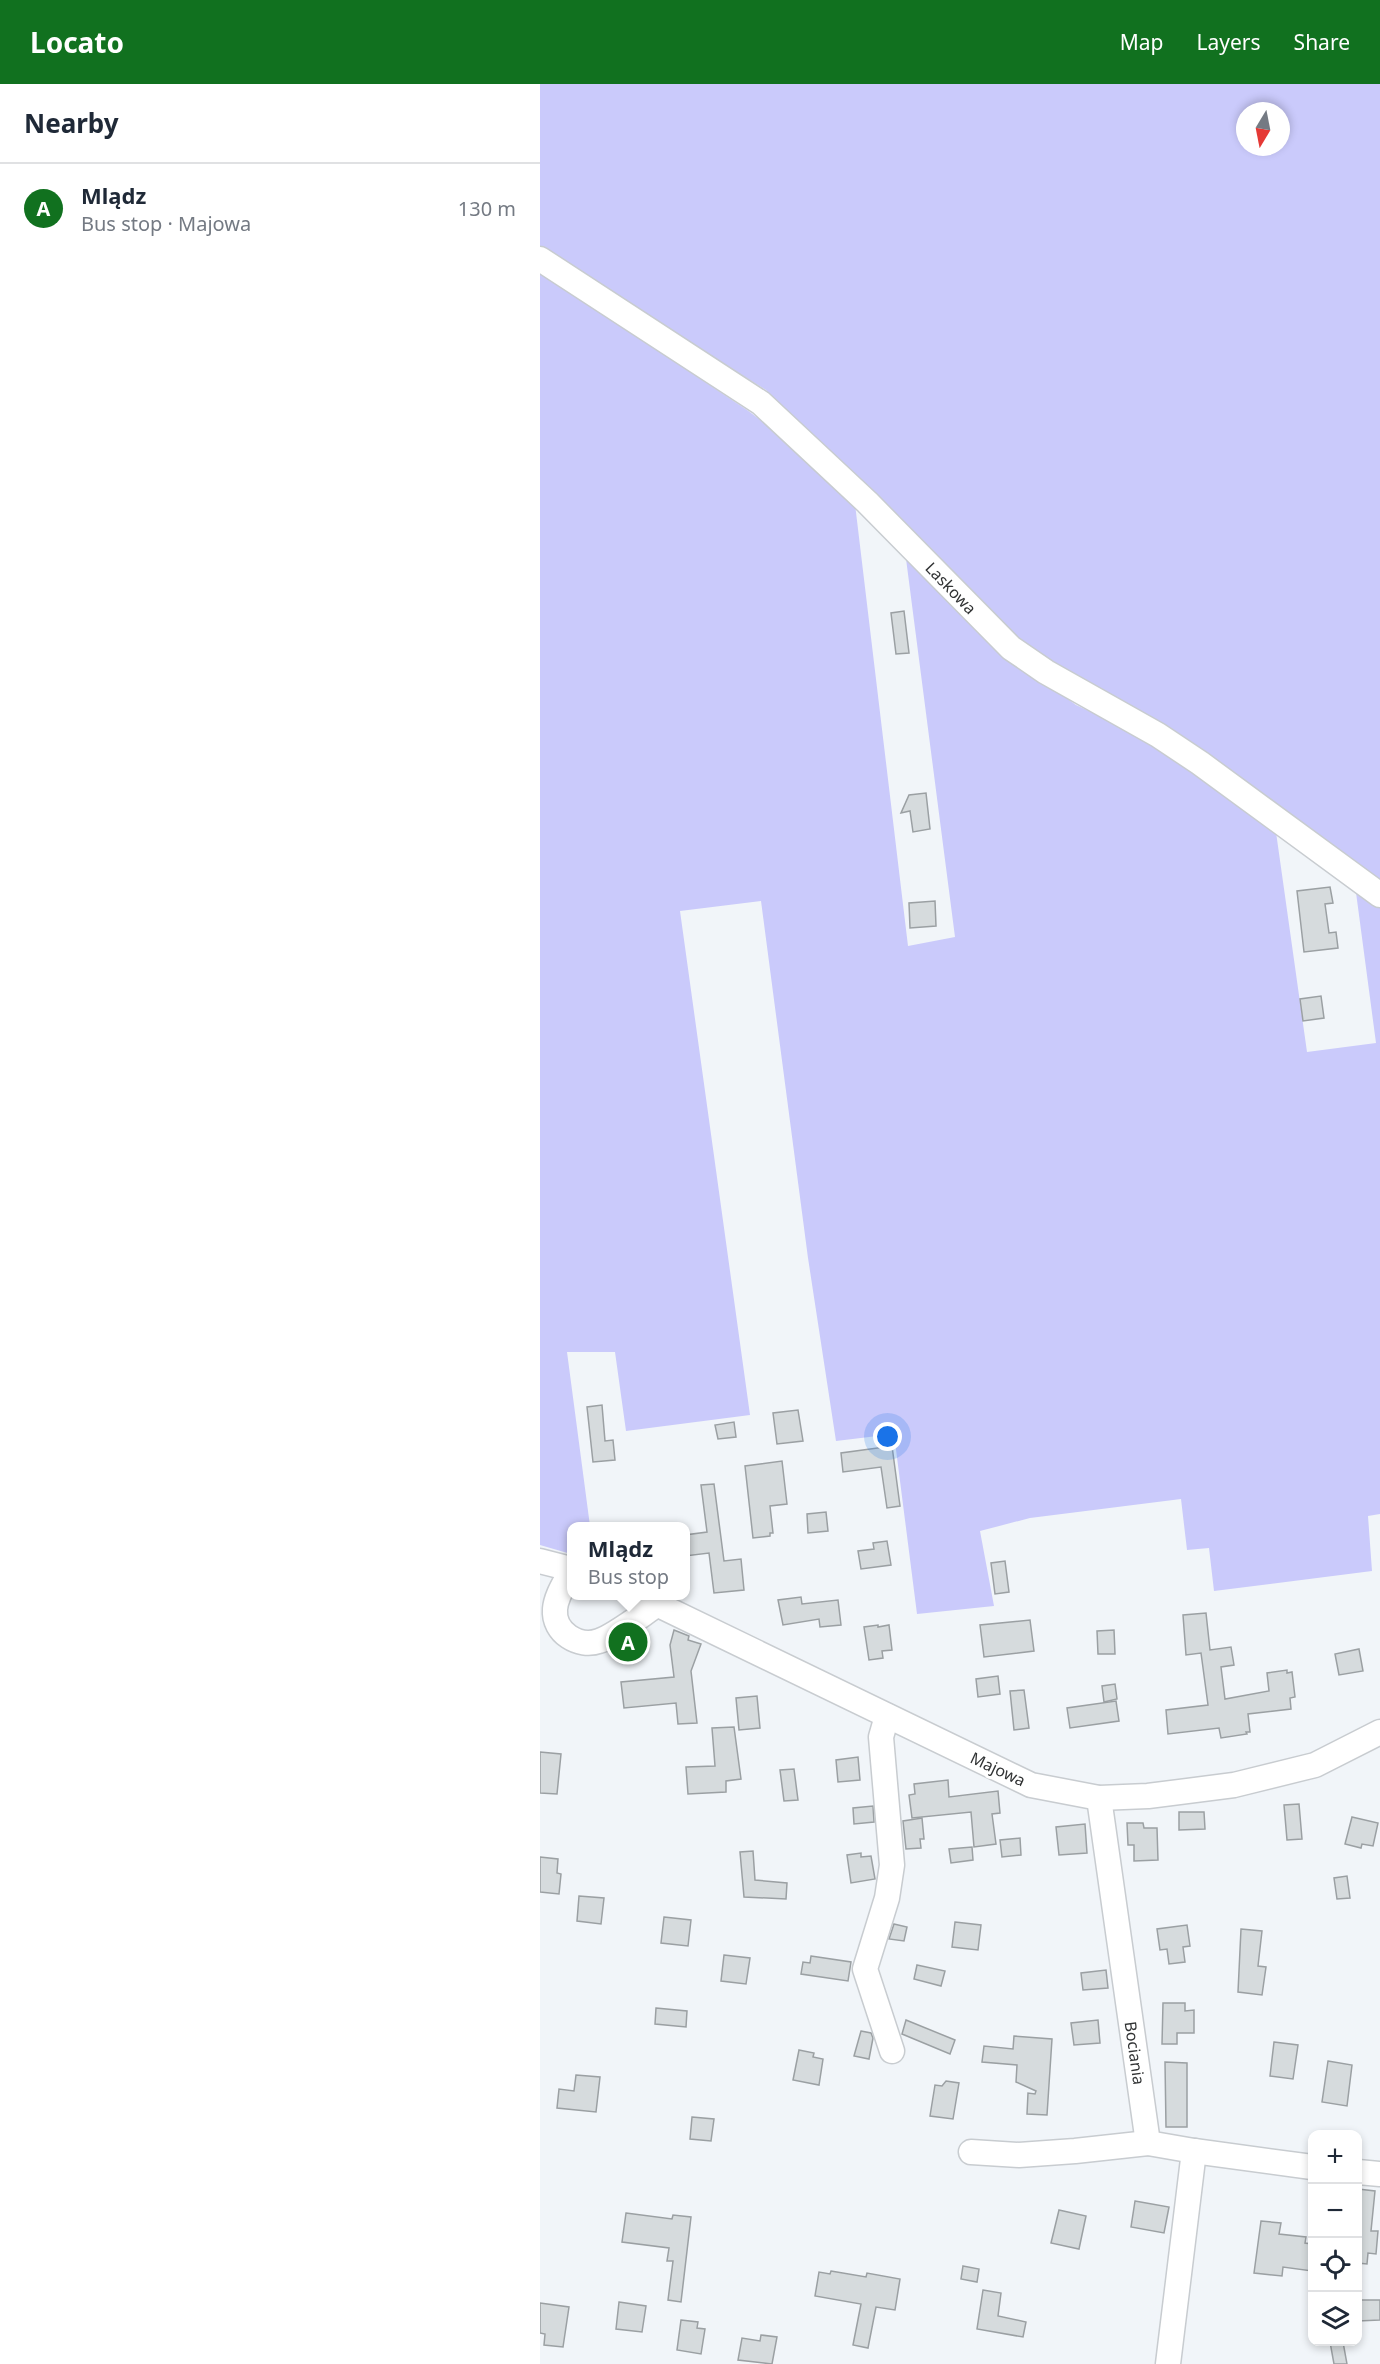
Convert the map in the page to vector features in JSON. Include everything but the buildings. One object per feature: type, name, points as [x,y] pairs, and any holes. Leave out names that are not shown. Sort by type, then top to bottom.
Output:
[{"type":"street","name":"Laskowa","points":[[540,259],[761,403],[867,502],[1011,648],[1046,672],[1158,735],[1200,763],[1380,895]]},
{"type":"street","points":[[540,1561],[567,1569]]},
{"type":"street","points":[[567,1578],[558,1596],[555,1615],[564,1634],[582,1643],[597,1642],[649,1600]]},
{"type":"street","name":"Majowa","points":[[649,1600],[1031,1785],[1099,1798],[1148,1796],[1246,1782],[1315,1765],[1380,1732]]},
{"type":"street","points":[[887,1716],[881,1737],[892,1864],[887,1898],[865,1969],[892,2051]]},
{"type":"street","name":"Bociania","points":[[1099,1798],[1148,2143]]},
{"type":"street","points":[[971,2152],[1019,2155],[1148,2143],[1308,2166]]},
{"type":"street","points":[[1168,2364],[1194,2151]]},
{"type":"street","points":[[1362,2172],[1380,2174]]},
{"type":"shaded area","points":[[540,84],[1380,84],[1380,883],[1019,639],[900,519],[794,420],[766,390],[540,249]]},
{"type":"shaded area","points":[[540,272],[747,410],[795,446],[855,504],[908,946],[955,937],[905,551],[1017,662],[1076,705],[1126,728],[1275,825],[1307,1052],[1376,1043],[1355,885],[1380,905],[1380,1514],[1368,1516],[1372,1571],[1214,1591],[1209,1548],[1187,1550],[1181,1499],[1030,1518],[980,1531],[994,1606],[917,1614],[894,1434],[836,1441],[808,1258],[761,901],[680,911],[750,1415],[626,1431],[615,1352],[567,1352],[589,1522],[567,1522],[567,1553],[540,1545]]},
{"type":"place","name":"Mlądz","points":[[628,1642]]}]
